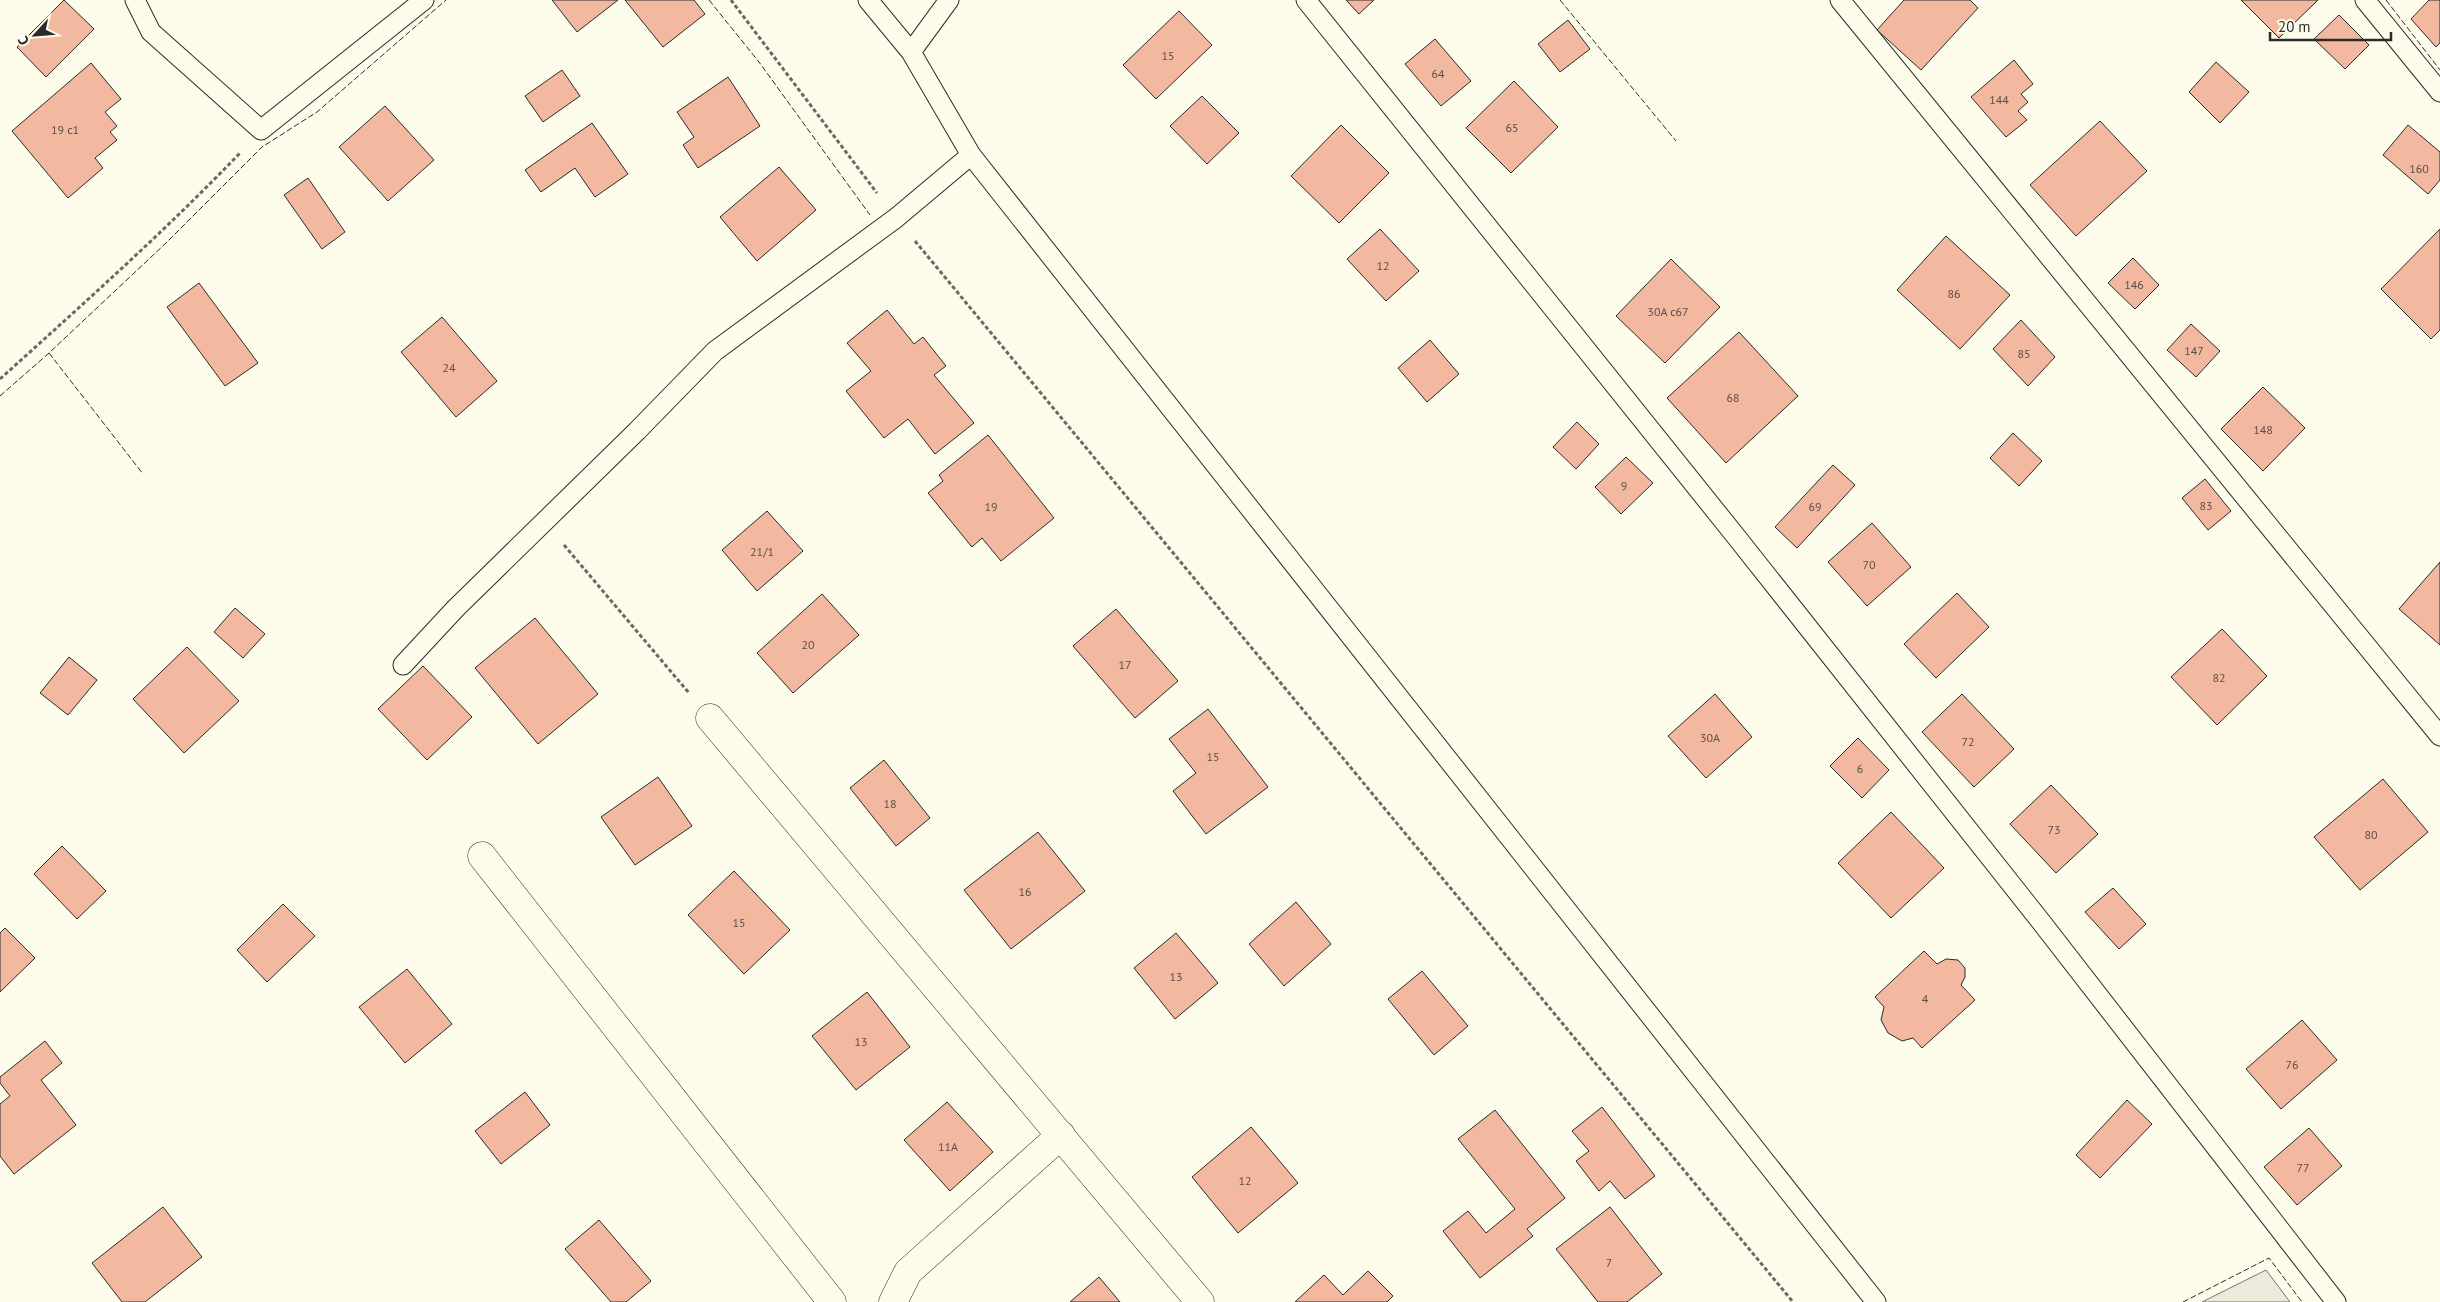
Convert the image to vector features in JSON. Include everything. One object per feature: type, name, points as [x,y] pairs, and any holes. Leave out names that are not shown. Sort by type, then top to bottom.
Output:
[{"type":"street","points":[[710,718],[1200,1302]]},
{"type":"street","points":[[482,856],[832,1302]]},
{"type":"street","points":[[893,1302],[908,1272],[1061,1135]]},
{"type":"lane","points":[[135,0],[151,32],[261,130],[424,0]]},
{"type":"lane","points":[[868,0],[911,52],[971,155],[1876,1302]]},
{"type":"lane","points":[[911,52],[949,0]]},
{"type":"lane","points":[[1306,0],[1738,539],[2036,915],[2336,1302]]},
{"type":"lane","points":[[1840,0],[2440,736]]},
{"type":"lane","points":[[2365,0],[2440,92]]},
{"type":"lane","points":[[403,665],[456,608],[637,431],[715,351],[896,218],[971,155]]},
{"type":"path","points":[[731,0],[896,218],[1793,1302]]},
{"type":"path","points":[[0,379],[94,294],[204,190],[261,130]]},
{"type":"path","points":[[544,522],[710,718]]},
{"type":"shaded area","points":[[2266,1270],[2290,1302],[2202,1302]]},
{"type":"building","points":[[64,0],[94,29],[46,77],[17,47]]},
{"type":"building","points":[[552,0],[618,0],[577,32]]},
{"type":"building","points":[[625,0],[694,0],[705,14],[663,47]]},
{"type":"building","points":[[1346,0],[1374,0],[1359,14]]},
{"type":"building","points":[[1904,0],[1970,0],[1978,8],[1921,70],[1877,30]]},
{"type":"building","points":[[2241,0],[2318,0],[2279,38]]},
{"type":"building","points":[[2429,0],[2440,0],[2440,43],[2436,47],[2411,19]]},
{"type":"building","points":[[1179,11],[1212,45],[1156,99],[1123,65]]},
{"type":"building","points":[[2339,15],[2369,45],[2345,69],[2314,39]]},
{"type":"building","points":[[1568,20],[1590,49],[1560,72],[1538,44]]},
{"type":"building","points":[[1435,39],[1471,81],[1441,106],[1405,64]]},
{"type":"building","points":[[2014,60],[2033,84],[2021,94],[2028,102],[2018,111],[2027,120],[2006,137],[1971,97]]},
{"type":"building","points":[[2216,62],[2249,92],[2220,123],[2189,92]]},
{"type":"building","points":[[91,63],[121,99],[105,112],[117,126],[110,132],[117,140],[95,158],[103,168],[68,198],[12,131]]},
{"type":"building","points":[[562,70],[580,96],[543,122],[525,96]]},
{"type":"building","points":[[728,77],[760,126],[698,168],[683,145],[694,137],[677,112]]},
{"type":"building","points":[[1514,81],[1558,127],[1511,173],[1466,128]]},
{"type":"building","points":[[1202,96],[1239,133],[1207,164],[1170,126]]},
{"type":"building","points":[[385,106],[434,160],[388,201],[339,147]]},
{"type":"building","points":[[2100,121],[2147,171],[2076,236],[2030,185]]},
{"type":"building","points":[[592,123],[628,174],[595,197],[575,168],[541,192],[525,170]]},
{"type":"building","points":[[1341,125],[1389,173],[1339,223],[1291,176]]},
{"type":"building","points":[[2408,125],[2440,152],[2440,180],[2428,194],[2383,155]]},
{"type":"building","points":[[779,167],[816,210],[757,261],[720,217]]},
{"type":"building","points":[[308,178],[345,232],[322,249],[284,195]]},
{"type":"building","points":[[1380,229],[1419,271],[1386,301],[1347,259]]},
{"type":"building","points":[[2440,229],[2440,330],[2431,339],[2381,289]]},
{"type":"building","points":[[1946,236],[2010,295],[1960,349],[1897,290]]},
{"type":"building","points":[[2133,258],[2159,285],[2135,309],[2108,283]]},
{"type":"building","points":[[1671,259],[1720,307],[1665,363],[1616,316]]},
{"type":"building","points":[[199,283],[258,363],[225,386],[167,307]]},
{"type":"building","points":[[887,310],[914,344],[923,337],[946,366],[934,375],[974,423],[935,454],[908,419],[884,438],[846,391],[871,371],[847,343]]},
{"type":"building","points":[[442,317],[497,381],[456,417],[401,352]]},
{"type":"building","points":[[2021,320],[2055,357],[2028,386],[1993,349]]},
{"type":"building","points":[[2191,324],[2220,351],[2196,377],[2167,350]]},
{"type":"building","points":[[1739,332],[1798,396],[1726,463],[1667,398]]},
{"type":"building","points":[[1430,340],[1459,374],[1427,402],[1398,368]]},
{"type":"building","points":[[2263,387],[2305,428],[2263,471],[2221,429]]},
{"type":"building","points":[[1577,422],[1599,444],[1576,469],[1553,447]]},
{"type":"building","points":[[2013,433],[2042,461],[2019,486],[1990,458]]},
{"type":"building","points":[[988,435],[1054,518],[1001,561],[982,538],[972,547],[928,493],[943,481],[939,475]]},
{"type":"building","points":[[1626,457],[1653,483],[1621,514],[1595,487]]},
{"type":"building","points":[[1833,465],[1855,485],[1797,548],[1775,527]]},
{"type":"building","points":[[2205,479],[2231,511],[2208,530],[2182,498]]},
{"type":"building","points":[[767,511],[803,551],[757,591],[722,550]]},
{"type":"building","points":[[1872,523],[1911,567],[1867,606],[1828,562]]},
{"type":"building","points":[[2440,562],[2440,645],[2399,609]]},
{"type":"building","points":[[1957,593],[1989,627],[1936,678],[1904,644]]},
{"type":"building","points":[[822,594],[859,635],[793,693],[757,653]]},
{"type":"building","points":[[235,608],[265,634],[243,658],[214,632]]},
{"type":"building","points":[[1116,609],[1178,681],[1135,718],[1073,646]]},
{"type":"building","points":[[535,618],[598,694],[538,744],[475,668]]},
{"type":"building","points":[[2222,629],[2267,676],[2217,725],[2171,677]]},
{"type":"building","points":[[187,647],[239,701],[184,753],[133,699]]},
{"type":"building","points":[[69,657],[97,680],[68,715],[40,693]]},
{"type":"building","points":[[423,666],[472,717],[427,760],[378,709]]},
{"type":"building","points":[[1715,694],[1752,737],[1706,778],[1668,736]]},
{"type":"building","points":[[1962,694],[2014,749],[1974,787],[1922,732]]},
{"type":"building","points":[[1208,709],[1268,787],[1206,834],[1173,791],[1196,773],[1169,739]]},
{"type":"building","points":[[1858,738],[1889,770],[1862,798],[1830,766]]},
{"type":"building","points":[[884,760],[930,818],[896,846],[850,788]]},
{"type":"building","points":[[658,777],[692,826],[635,865],[601,817]]},
{"type":"building","points":[[2383,779],[2428,832],[2360,890],[2314,837]]},
{"type":"building","points":[[2051,785],[2098,834],[2056,873],[2010,824]]},
{"type":"building","points":[[1891,812],[1944,868],[1891,918],[1838,863]]},
{"type":"building","points":[[1038,832],[1085,891],[1011,949],[964,890]]},
{"type":"building","points":[[62,846],[106,891],[77,919],[34,874]]},
{"type":"building","points":[[734,871],[790,930],[744,974],[688,915]]},
{"type":"building","points":[[2113,888],[2146,924],[2119,949],[2085,912]]},
{"type":"building","points":[[1296,902],[1331,944],[1284,986],[1249,944]]},
{"type":"building","points":[[283,904],[315,936],[267,982],[237,950]]},
{"type":"building","points":[[5,928],[35,958],[0,992],[0,933]]},
{"type":"building","points":[[1176,933],[1218,983],[1175,1019],[1134,968]]},
{"type":"building","points":[[1924,951],[1937,964],[1946,959],[1958,960],[1965,968],[1965,977],[1961,985],[1975,1000],[1922,1048],[1913,1038],[1902,1041],[1888,1033],[1881,1020],[1884,1007],[1875,997]]},
{"type":"building","points":[[407,969],[452,1024],[405,1063],[359,1007]]},
{"type":"building","points":[[1422,971],[1468,1026],[1434,1055],[1388,999]]},
{"type":"building","points":[[867,992],[910,1047],[856,1090],[812,1036]]},
{"type":"building","points":[[2302,1020],[2337,1060],[2281,1109],[2246,1069]]},
{"type":"building","points":[[45,1041],[62,1063],[41,1080],[76,1125],[14,1174],[0,1156],[0,1104],[10,1096],[0,1083],[0,1077]]},
{"type":"building","points":[[525,1092],[550,1125],[501,1164],[475,1131]]},
{"type":"building","points":[[2127,1100],[2152,1124],[2100,1178],[2076,1155]]},
{"type":"building","points":[[947,1102],[993,1152],[950,1191],[904,1140]]},
{"type":"building","points":[[1602,1107],[1655,1176],[1625,1199],[1610,1181],[1599,1191],[1576,1161],[1589,1151],[1572,1131]]},
{"type":"building","points":[[1495,1110],[1565,1198],[1527,1229],[1533,1236],[1480,1278],[1443,1231],[1468,1211],[1486,1233],[1515,1209],[1458,1139]]},
{"type":"building","points":[[1251,1127],[1298,1183],[1238,1233],[1192,1177]]},
{"type":"building","points":[[2309,1128],[2342,1166],[2297,1205],[2264,1167]]},
{"type":"building","points":[[163,1207],[202,1257],[145,1302],[122,1302],[92,1263]]},
{"type":"building","points":[[1610,1207],[1662,1274],[1627,1302],[1598,1302],[1556,1249]]},
{"type":"building","points":[[599,1220],[651,1281],[626,1302],[611,1302],[565,1249]]},
{"type":"building","points":[[1368,1271],[1393,1296],[1387,1302],[1295,1302],[1324,1275],[1343,1295]]},
{"type":"building","points":[[1099,1277],[1120,1302],[1070,1302]]},
{"type":"fence","points":[[0,396],[49,353],[166,243],[262,147],[317,112],[446,0]]},
{"type":"fence","points":[[709,0],[759,62],[870,215]]},
{"type":"fence","points":[[1560,0],[1676,141]]},
{"type":"fence","points":[[2386,0],[2440,70]]},
{"type":"fence","points":[[49,353],[143,474]]},
{"type":"fence","points":[[2183,1302],[2269,1258],[2302,1302]]}]
